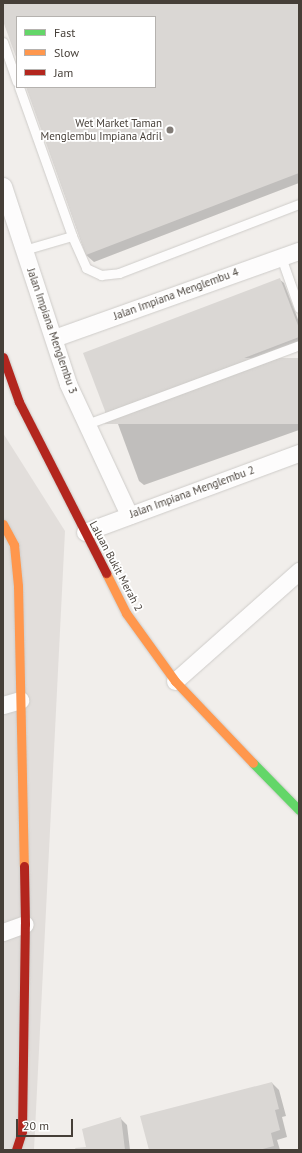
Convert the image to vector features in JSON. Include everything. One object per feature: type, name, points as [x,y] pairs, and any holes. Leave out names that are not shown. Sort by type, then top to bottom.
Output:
[{"type":"street","name":"Jalan Impiana Menglembu 3","points":[[3,186],[68,384],[129,515]]},
{"type":"street","name":"Jalan Impiana Menglembu 4","points":[[54,338],[299,251]]},
{"type":"street","name":"Laluan Bukit Merah 2","points":[[3,357],[19,402],[126,613],[175,681],[299,810]]},
{"type":"street","name":"Jalan Impiana Menglembu 2","points":[[85,532],[299,453]]},
{"type":"street","points":[[3,524],[14,544],[18,586],[25,924],[22,1131],[16,1150]]},
{"type":"street","points":[[175,681],[299,571]]},
{"type":"street","points":[[3,705],[20,700]]},
{"type":"street","points":[[3,932],[25,924]]},
{"type":"lane","points":[[3,42],[16,79]]},
{"type":"lane","points":[[19,88],[72,236],[86,268],[101,275],[119,273],[299,204]]},
{"type":"lane","points":[[24,250],[72,236]]},
{"type":"lane","points":[[281,257],[299,308]]},
{"type":"lane","points":[[87,424],[299,345]]},
{"type":"shaded area","points":[[3,433],[65,531],[34,1150],[3,1150]]},
{"type":"building","name":"Wet Market Taman Menglembu Impiana Adril","points":[[3,3],[299,3],[299,173],[86,255],[26,88],[156,88],[156,16],[16,16],[16,57],[3,21]]},
{"type":"building","points":[[280,278],[299,328],[299,337],[105,411],[83,353]]},
{"type":"building","points":[[105,358],[299,358],[299,424],[105,424]]},
{"type":"building","points":[[272,1082],[279,1109],[275,1110],[280,1130],[271,1133],[274,1146],[259,1150],[149,1150],[140,1116]]},
{"type":"building","points":[[121,1117],[125,1150],[76,1150],[75,1148],[86,1147],[82,1129]]},
{"type":"traffic: fast","points":[[253,763],[299,810]]},
{"type":"traffic: slow","points":[[3,524],[14,545],[18,586],[24,866]]},
{"type":"traffic: slow","points":[[106,573],[126,613],[175,681],[253,763]]},
{"type":"traffic: jam","points":[[3,357],[19,402],[106,573]]},
{"type":"traffic: jam","points":[[16,1150],[22,1131],[25,924],[24,866]]},
{"type":"place","name":"Wet Market Taman Menglembu Impiana Adril","points":[[170,130]]}]
